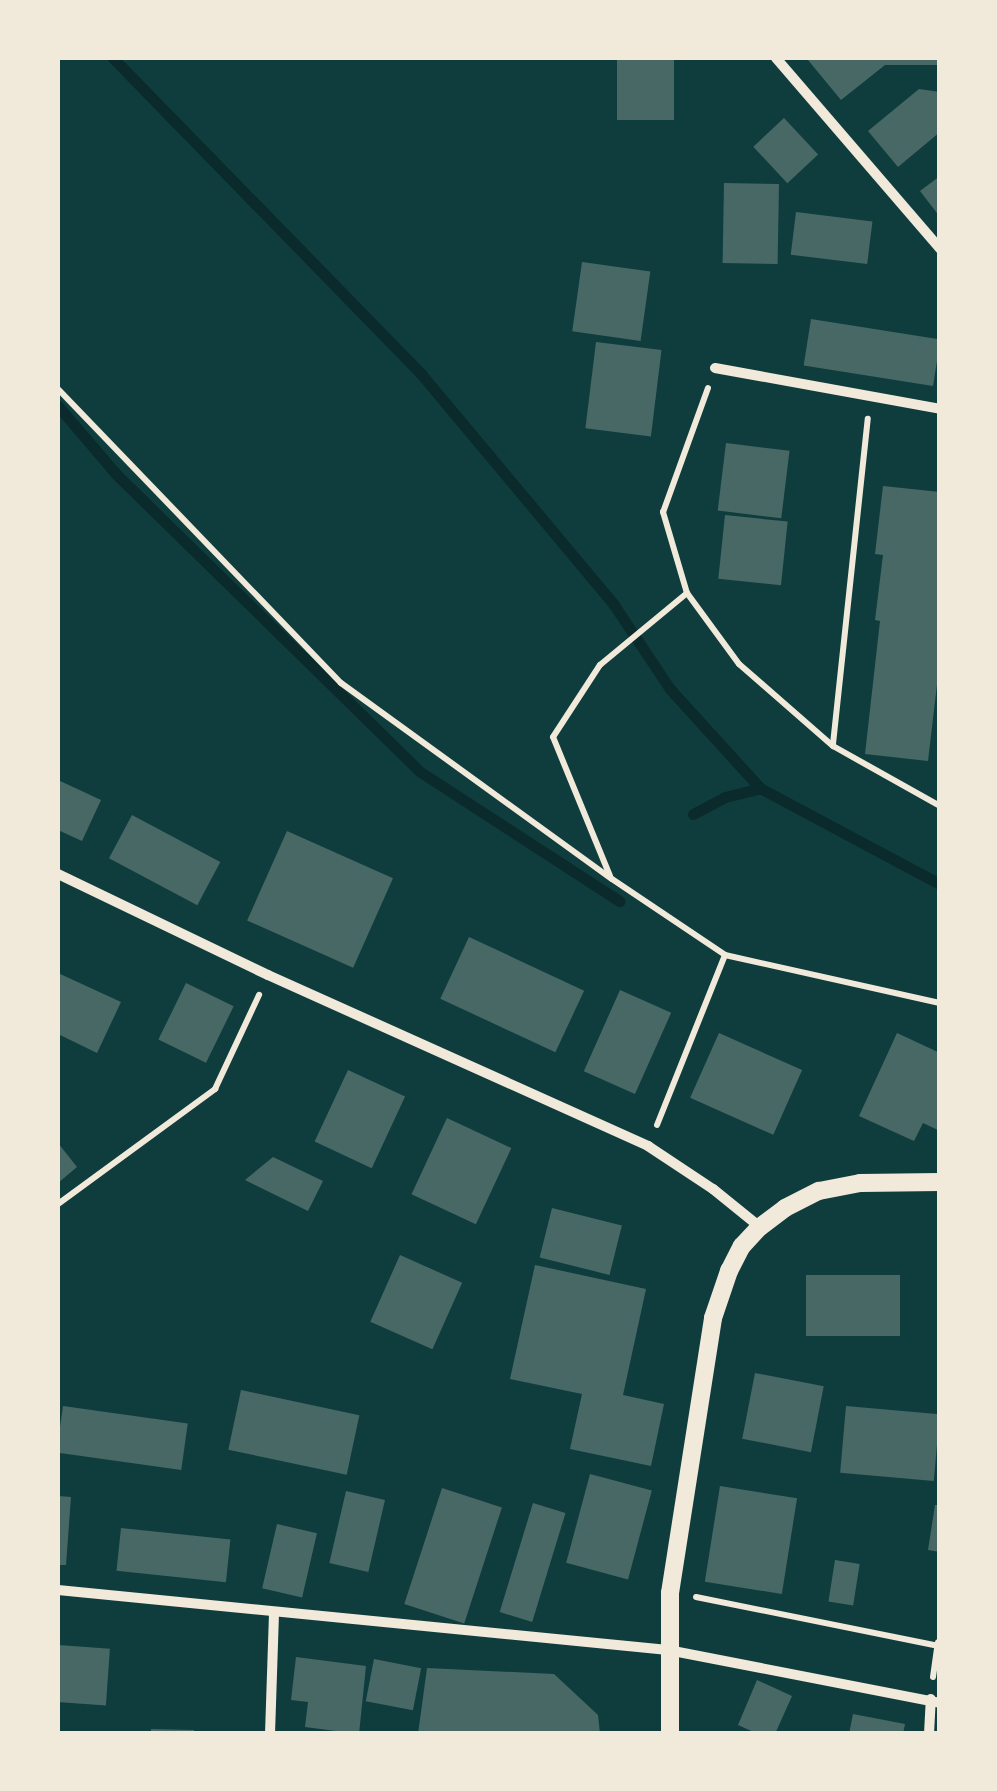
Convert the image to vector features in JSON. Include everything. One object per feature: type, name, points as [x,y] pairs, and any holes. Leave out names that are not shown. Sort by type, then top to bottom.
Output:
[{"type":"street","points":[[776,58],[940,249]]},
{"type":"street","points":[[715,368],[940,409]]},
{"type":"street","points":[[58,874],[268,975],[648,1146],[713,1189],[760,1228]]},
{"type":"street","points":[[670,1734],[670,1593],[714,1318],[729,1271],[742,1246],[760,1228],[785,1208],[819,1191],[860,1182],[940,1182]]},
{"type":"street","points":[[58,1590],[668,1650],[935,1701],[928,1734]]},
{"type":"street","points":[[270,1734],[274,1613]]},
{"type":"path","points":[[715,368],[663,512],[687,593],[739,664],[833,746],[940,806]]},
{"type":"path","points":[[58,389],[341,683],[612,879],[725,955],[940,1003]]},
{"type":"path","points":[[833,746],[871,398]]},
{"type":"path","points":[[612,879],[553,738],[600,666],[687,593]]},
{"type":"path","points":[[648,1146],[725,955]]},
{"type":"path","points":[[58,1204],[215,1089],[268,975]]},
{"type":"path","points":[[670,1593],[938,1644],[935,1701]]},
{"type":"building","points":[[617,58],[674,58],[674,120],[617,120]]},
{"type":"building","points":[[940,58],[940,65],[885,65],[841,100],[808,60]]},
{"type":"building","points":[[919,89],[940,92],[940,132],[898,167],[868,131]]},
{"type":"building","points":[[784,118],[818,155],[787,183],[753,147]]},
{"type":"building","points":[[940,176],[940,217],[920,191]]},
{"type":"building","points":[[724,183],[779,184],[778,264],[723,263]]},
{"type":"building","points":[[796,212],[872,221],[867,264],[791,255]]},
{"type":"building","points":[[582,262],[650,272],[641,341],[572,331]]},
{"type":"building","points":[[811,319],[940,339],[933,386],[804,365]]},
{"type":"building","points":[[596,342],[662,350],[651,436],[585,428]]},
{"type":"building","points":[[726,443],[790,451],[781,518],[718,510]]},
{"type":"building","points":[[883,486],[940,492],[940,659],[928,761],[865,754],[880,621],[875,620],[883,555],[875,554]]},
{"type":"building","points":[[725,515],[788,522],[781,585],[718,579]]},
{"type":"building","points":[[58,780],[101,800],[82,841],[58,830]]},
{"type":"building","points":[[132,815],[220,862],[197,905],[109,858]]},
{"type":"building","points":[[287,831],[393,878],[353,968],[247,921]]},
{"type":"building","points":[[469,937],[584,991],[555,1052],[440,999]]},
{"type":"building","points":[[58,973],[121,1002],[97,1053],[58,1034]]},
{"type":"building","points":[[186,983],[234,1006],[206,1063],[158,1040]]},
{"type":"building","points":[[620,990],[671,1013],[635,1094],[584,1071]]},
{"type":"building","points":[[719,1033],[802,1070],[773,1135],[690,1098]]},
{"type":"building","points":[[897,1033],[940,1053],[940,1131],[923,1123],[914,1141],[859,1116]]},
{"type":"building","points":[[348,1070],[405,1097],[372,1168],[315,1142]]},
{"type":"building","points":[[447,1118],[511,1148],[476,1224],[412,1194]]},
{"type":"building","points":[[58,1143],[77,1167],[58,1183]]},
{"type":"building","points":[[273,1157],[323,1181],[308,1211],[245,1180]]},
{"type":"building","points":[[552,1208],[622,1225],[610,1275],[540,1257]]},
{"type":"building","points":[[400,1255],[462,1283],[432,1349],[370,1322]]},
{"type":"building","points":[[535,1265],[646,1289],[623,1395],[664,1404],[651,1466],[570,1449],[582,1394],[510,1379]]},
{"type":"building","points":[[806,1275],[900,1275],[900,1336],[806,1336]]},
{"type":"building","points":[[755,1373],[824,1386],[811,1452],[742,1439]]},
{"type":"building","points":[[241,1390],[359,1415],[347,1475],[228,1450]]},
{"type":"building","points":[[63,1406],[188,1424],[181,1470],[58,1453]]},
{"type":"building","points":[[846,1406],[940,1414],[934,1481],[840,1473]]},
{"type":"building","points":[[590,1474],[652,1491],[628,1579],[566,1563]]},
{"type":"building","points":[[720,1486],[797,1498],[782,1594],[705,1582]]},
{"type":"building","points":[[442,1488],[502,1507],[464,1623],[404,1604]]},
{"type":"building","points":[[346,1491],[385,1500],[368,1572],[329,1563]]},
{"type":"building","points":[[58,1496],[71,1497],[66,1565],[58,1565]]},
{"type":"building","points":[[533,1503],[566,1513],[532,1622],[500,1612]]},
{"type":"building","points":[[935,1505],[940,1505],[940,1552],[928,1550]]},
{"type":"building","points":[[277,1524],[317,1533],[302,1598],[262,1588]]},
{"type":"building","points":[[121,1528],[230,1539],[226,1582],[117,1571]]},
{"type":"building","points":[[835,1560],[860,1564],[853,1605],[828,1601]]},
{"type":"building","points":[[58,1645],[110,1649],[106,1705],[58,1702]]},
{"type":"building","points":[[296,1657],[366,1666],[359,1734],[305,1727],[308,1702],[291,1700]]},
{"type":"building","points":[[374,1659],[421,1668],[413,1710],[366,1701]]},
{"type":"building","points":[[427,1668],[554,1674],[598,1715],[600,1734],[418,1734]]},
{"type":"building","points":[[757,1680],[792,1696],[775,1734],[758,1734],[738,1725]]},
{"type":"building","points":[[853,1714],[905,1724],[903,1734],[849,1734]]},
{"type":"building","points":[[151,1729],[194,1730],[194,1734],[151,1734]]},
{"type":"waterway","points":[[113,58],[422,375],[614,605],[670,689],[760,788],[940,884]]},
{"type":"waterway","points":[[58,406],[116,474],[419,771],[619,901]]},
{"type":"waterway","points":[[693,814],[725,797],[760,788]]}]
